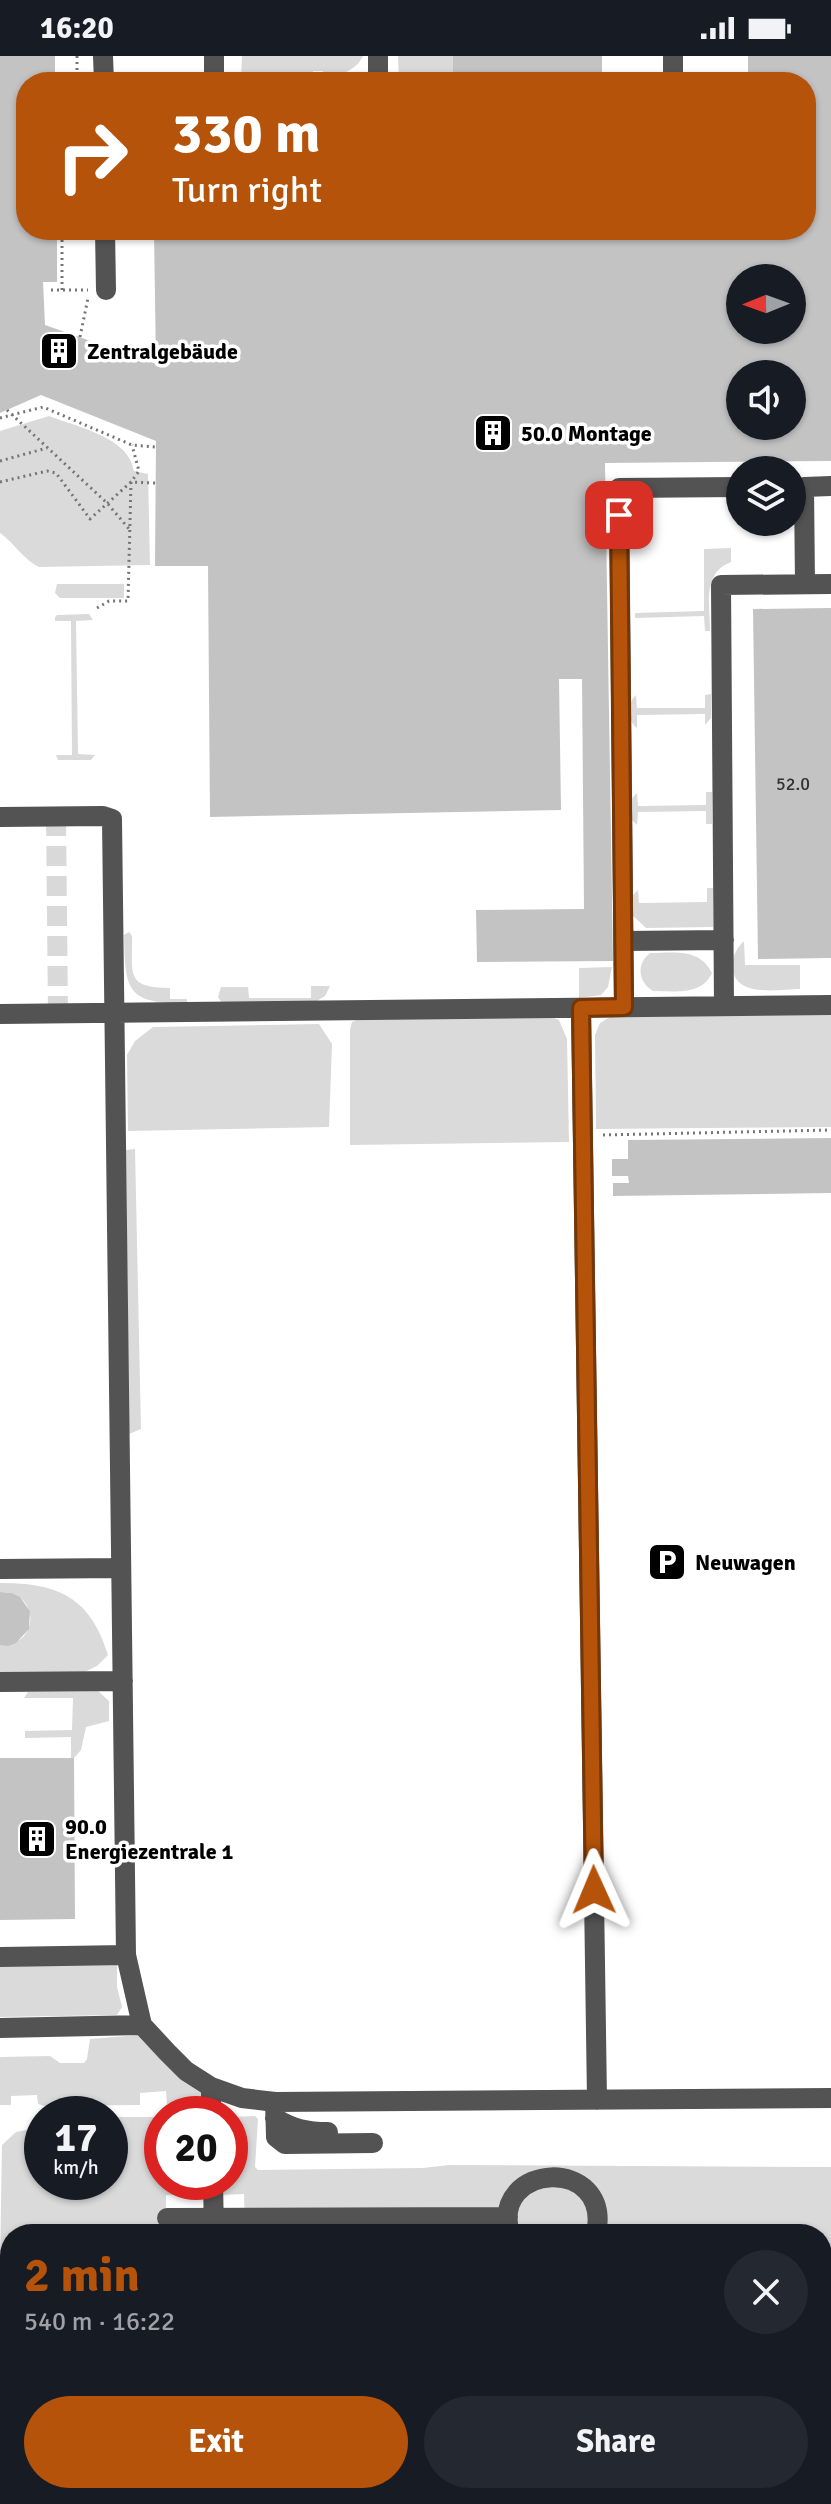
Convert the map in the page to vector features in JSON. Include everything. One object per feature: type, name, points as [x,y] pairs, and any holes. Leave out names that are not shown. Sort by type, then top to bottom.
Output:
[{"type":"lane","points":[[105,240],[106,290]]},
{"type":"lane","points":[[806,487],[831,486]]},
{"type":"lane","points":[[624,1007],[619,488],[726,487]]},
{"type":"lane","points":[[802,536],[805,584]]},
{"type":"lane","points":[[724,1006],[721,585],[831,584]]},
{"type":"lane","points":[[0,817],[103,816],[112,819],[126,1955],[142,2025],[186,2071],[211,2087],[275,2110],[597,2100],[831,2098]]},
{"type":"lane","points":[[624,941],[724,940]]},
{"type":"lane","points":[[0,1014],[831,1005]]},
{"type":"lane","points":[[581,1008],[597,2100]]},
{"type":"lane","points":[[0,1569],[121,1568]]},
{"type":"lane","points":[[0,1682],[123,1681]]},
{"type":"lane","points":[[0,1957],[126,1955]]},
{"type":"lane","points":[[0,2028],[142,2025]]},
{"type":"lane","points":[[211,2087],[211,2096]]},
{"type":"lane","points":[[275,2110],[292,2128],[372,2137],[285,2144],[276,2137],[275,2110]]},
{"type":"lane","points":[[509,2224],[511,2205],[525,2185],[536,2179],[560,2176],[582,2187],[590,2196],[597,2224]]},
{"type":"lane","points":[[213,2200],[214,2224]]},
{"type":"lane","points":[[167,2218],[202,2224]]},
{"type":"path","points":[[62,240],[62,290]]},
{"type":"path","points":[[51,290],[90,290],[80,337]]},
{"type":"path","points":[[0,418],[9,412],[43,407],[132,445],[156,447]]},
{"type":"path","points":[[9,412],[107,503],[130,530]]},
{"type":"path","points":[[0,482],[47,471],[56,473],[90,519],[139,471],[132,445]]},
{"type":"path","points":[[0,461],[47,448]]},
{"type":"path","points":[[131,482],[156,483]]},
{"type":"path","points":[[97,608],[109,601],[128,601],[131,482]]},
{"type":"path","points":[[583,1136],[831,1130]]},
{"type":"shaded area","points":[[242,56],[363,56],[346,72],[241,72]]},
{"type":"shaded area","points":[[398,56],[453,56],[453,72],[399,72]]},
{"type":"shaded area","points":[[49,416],[87,429],[112,442],[130,459],[134,471],[148,474],[150,565],[39,567],[0,533],[0,431]]},
{"type":"shaded area","points":[[731,548],[731,562],[715,574],[712,582],[710,631],[705,631],[704,616],[635,618],[635,613],[704,611],[704,549]]},
{"type":"shaded area","points":[[57,584],[124,584],[124,598],[60,598],[55,593]]},
{"type":"shaded area","points":[[89,614],[93,620],[76,621],[78,754],[95,755],[91,760],[58,760],[56,755],[72,755],[71,621],[55,621],[55,617]]},
{"type":"shaded area","points":[[711,694],[711,718],[705,725],[705,714],[637,715],[637,728],[630,716],[631,702],[636,695],[637,708],[705,708],[705,695]]},
{"type":"shaded area","points":[[706,792],[712,792],[712,824],[706,824],[706,811],[638,812],[637,825],[630,818],[630,800],[637,793],[638,806],[706,805]]},
{"type":"shaded area","points":[[707,888],[713,888],[713,927],[646,928],[631,914],[631,897],[638,890],[639,903],[707,902]]},
{"type":"shaded area","points":[[129,932],[132,936],[132,969],[138,981],[145,985],[170,988],[170,999],[187,999],[187,1003],[152,1001],[133,990],[126,969],[124,935]]},
{"type":"shaded area","points":[[744,941],[745,965],[800,965],[800,989],[760,990],[742,985],[736,979],[733,966],[735,954]]},
{"type":"shaded area","points":[[650,953],[693,955],[712,973],[701,986],[694,989],[653,991],[644,983],[641,973],[642,962]]},
{"type":"shaded area","points":[[612,967],[608,987],[601,995],[579,998],[579,968]]},
{"type":"shaded area","points":[[311,986],[330,986],[325,996],[315,1002],[222,1003],[218,997],[221,987],[248,987],[249,998],[311,998]]},
{"type":"shaded area","points":[[831,1014],[831,1127],[596,1129],[595,1035],[600,1023],[610,1017]]},
{"type":"shaded area","points":[[552,1017],[559,1020],[567,1039],[569,1142],[350,1145],[352,1022],[359,1019]]},
{"type":"shaded area","points":[[319,1024],[332,1044],[329,1127],[128,1131],[127,1055],[135,1041],[153,1027]]},
{"type":"shaded area","points":[[135,1149],[141,1429],[129,1434],[126,1150]]},
{"type":"shaded area","points":[[0,1583],[38,1586],[69,1597],[92,1619],[108,1655],[97,1666],[82,1673],[0,1674],[0,1645],[23,1637],[30,1619],[29,1609],[23,1600],[0,1592]]},
{"type":"shaded area","points":[[98,1691],[109,1701],[109,1721],[86,1727],[81,1750],[74,1758],[71,1758],[71,1737],[25,1738],[25,1731],[72,1730],[73,1698],[24,1698],[28,1692]]},
{"type":"shaded area","points":[[117,1963],[117,1987],[122,2007],[117,2015],[0,2017],[0,1964]]},
{"type":"shaded area","points":[[139,2035],[213,2096],[166,2096],[166,2091],[140,2093],[140,2105],[128,2105],[128,2096],[11,2096],[11,2105],[0,2105],[0,2057],[50,2056],[60,2063],[84,2063],[90,2039]]},
{"type":"shaded area","points":[[248,2116],[258,2119],[255,2167],[258,2170],[449,2165],[831,2167],[831,2224],[245,2224],[244,2200],[248,2200]]},
{"type":"shaded area","points":[[128,2117],[144,2117],[144,2200],[166,2200],[166,2224],[1,2224],[2,2145],[16,2132],[24,2130],[24,2200],[128,2200]]},
{"type":"building","name":"50.0 Montage","points":[[0,56],[55,56],[55,72],[16,72],[16,240],[57,240],[57,282],[43,282],[45,325],[156,364],[154,240],[816,240],[816,72],[748,72],[748,56],[831,56],[831,461],[806,461],[806,456],[726,456],[726,462],[605,463],[613,961],[477,962],[476,910],[584,909],[582,679],[559,679],[561,810],[210,817],[208,566],[155,566],[156,441],[41,395],[0,413]]},
{"type":"building","points":[[453,56],[602,56],[602,72],[453,72]]},
{"type":"building","points":[[831,608],[831,958],[758,959],[753,609]]},
{"type":"building","points":[[831,1138],[831,1193],[613,1196],[613,1183],[629,1183],[628,1176],[612,1176],[612,1159],[628,1159],[628,1140]]},
{"type":"building","points":[[0,1592],[20,1597],[30,1611],[29,1629],[16,1643],[8,1646],[0,1645]]},
{"type":"building","name":"90.0 Energiezentrale 1","points":[[0,1758],[74,1758],[75,1919],[0,1920]]},
{"type":"tunnel","points":[[56,816],[58,1014]]},
{"type":"place","name":"Zentralgebäude","points":[[59,351]]},
{"type":"place","name":"50.0 Montage","points":[[493,433]]},
{"type":"place","name":"Neuwagen","points":[[667,1562]]},
{"type":"place","name":"90.0 Energiezentrale 1","points":[[37,1839]]},
{"type":"route","points":[[594,1890],[581,1008],[624,1007],[619,515]]}]
